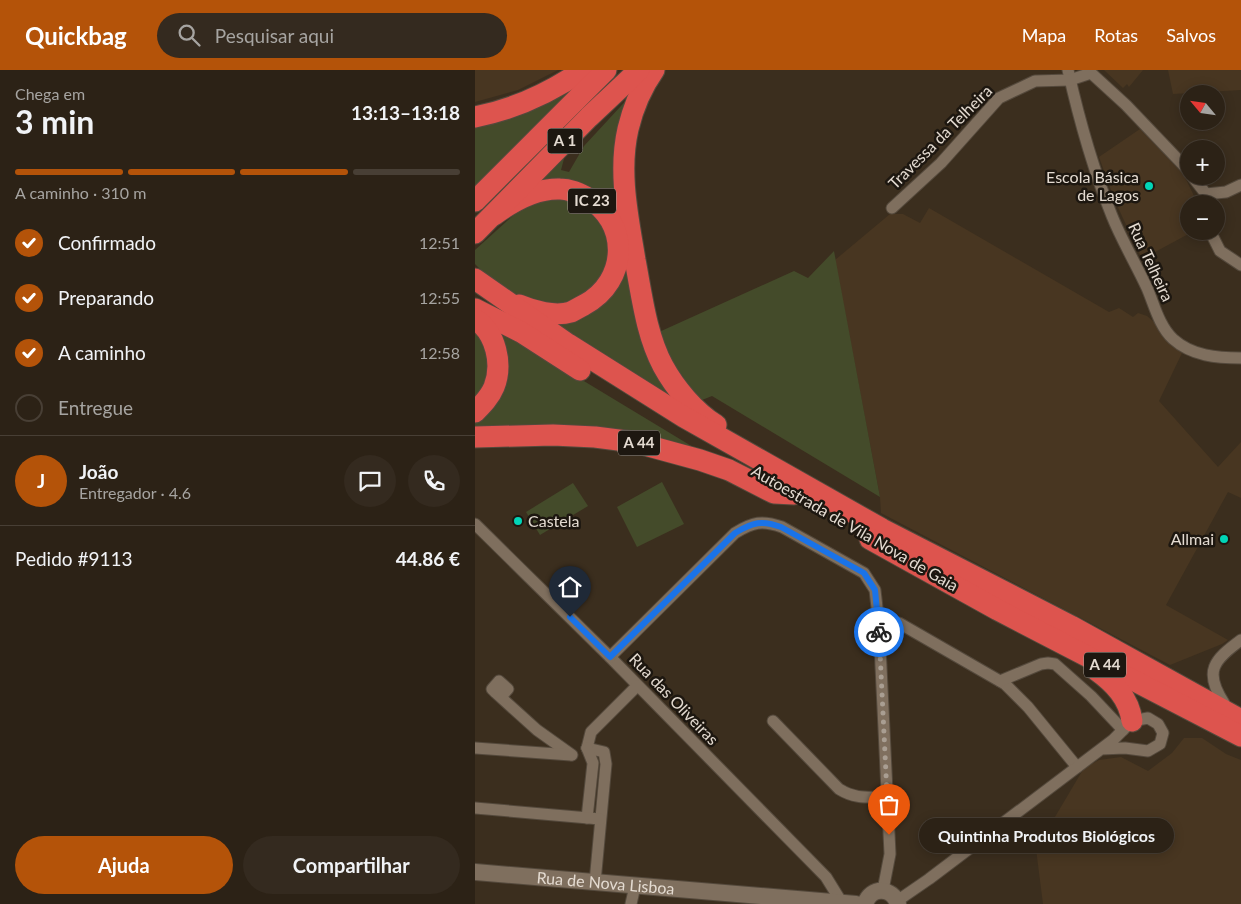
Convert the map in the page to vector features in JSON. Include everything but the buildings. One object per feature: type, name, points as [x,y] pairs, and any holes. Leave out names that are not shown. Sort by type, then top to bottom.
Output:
[{"type":"highway","points":[[475,117],[500,111],[538,97],[560,86],[583,70]]},
{"type":"highway","name":"A 1","points":[[475,202],[606,70]]},
{"type":"highway","name":"A 1","points":[[475,233],[589,117],[639,70]]},
{"type":"highway","points":[[654,70],[635,107],[628,129],[624,157],[624,181],[628,214],[648,327],[663,366],[687,398],[711,421],[776,461],[779,471]]},
{"type":"highway","name":"IC 23","points":[[494,215],[512,203],[539,192],[561,189],[575,192],[594,202],[605,211],[617,235],[619,247],[615,270],[609,282],[588,302],[569,312],[550,313],[532,311],[497,295]]},
{"type":"highway","name":"A 44","points":[[475,279],[497,295]]},
{"type":"highway","name":"Autoestrada de Vila Nova de Gaia","points":[[497,295],[568,344],[661,404],[882,529],[1179,684],[1241,720]]},
{"type":"highway","name":"Autoestrada de Vila Nova de Gaia","points":[[475,308],[521,332],[584,372],[997,610],[1241,736]]},
{"type":"highway","points":[[475,319],[489,332],[494,345],[497,371],[494,388],[484,404],[475,412]]},
{"type":"highway","name":"A 44","points":[[475,437],[553,435],[595,437],[634,442],[729,470],[774,493],[794,494]]},
{"type":"highway","points":[[997,610],[1003,618],[1241,745]]},
{"type":"highway","points":[[1088,664],[1107,678],[1122,694],[1130,709],[1128,725]]},
{"type":"highway","points":[[1179,684],[1233,706]]},
{"type":"street","name":"Travessa da Telheira","points":[[892,208],[941,163],[999,98],[1035,81],[1091,72]]},
{"type":"street","points":[[1091,72],[1126,105],[1180,162]]},
{"type":"street","name":"Rua Telheira","points":[[1069,75],[1095,173],[1112,217],[1159,317],[1172,338],[1191,350],[1216,358],[1241,358]]},
{"type":"street","points":[[1217,195],[1241,186]]},
{"type":"street","points":[[1214,240],[1220,251],[1241,265]]},
{"type":"street","points":[[610,657],[735,533],[750,524],[768,522],[781,527],[864,573],[875,590],[879,625],[890,854],[883,890]]},
{"type":"street","name":"Rua das Oliveiras","points":[[475,524],[610,657],[826,877],[849,903]]},
{"type":"street","points":[[879,625],[899,623],[1005,684],[1028,707],[1077,767]]},
{"type":"street","points":[[1233,706],[1216,691],[1213,682],[1213,672],[1223,654],[1241,640]]},
{"type":"street","points":[[1000,681],[1041,664],[1055,664],[1128,725]]},
{"type":"street","points":[[587,818],[593,763],[587,748],[591,732],[637,686]]},
{"type":"street","points":[[501,697],[537,730],[572,755]]},
{"type":"street","points":[[865,904],[871,894],[883,890],[890,892],[898,902],[1101,749],[1128,725],[1148,718],[1158,724],[1163,733],[1160,744],[1148,751],[1125,748],[1101,749]]},
{"type":"street","points":[[773,721],[839,789],[849,795],[886,797]]},
{"type":"street","points":[[535,752],[537,730]]},
{"type":"street","points":[[475,748],[572,755],[587,748],[604,752],[606,764],[595,882]]},
{"type":"street","points":[[593,763],[606,764]]},
{"type":"street","points":[[475,808],[600,819]]},
{"type":"street","name":"Rua de Nova Lisboa","points":[[475,872],[595,882],[762,900],[849,903]]},
{"type":"street","points":[[631,904],[635,886]]},
{"type":"shaded area","points":[[475,70],[558,70],[518,90],[475,102]]},
{"type":"shaded area","points":[[1104,70],[1143,70],[1129,87],[1127,84],[1123,88]]},
{"type":"shaded area","points":[[1168,70],[1241,70],[1241,90],[1225,91],[1225,85],[1180,85],[1180,94],[1173,94]]},
{"type":"shaded area","name":"Escola Básica de Lagos","points":[[1140,129],[1180,171],[1180,185],[1189,185],[1194,195],[1180,195],[1180,239],[1142,259],[1115,201],[1099,157]]},
{"type":"shaded area","points":[[929,208],[1109,312],[1119,308],[1133,317],[1138,313],[1147,316],[1154,322],[1168,341],[1182,353],[1159,401],[1218,467],[1241,442],[1241,498],[1228,492],[1166,605],[1228,640],[1170,665],[881,513],[880,497],[835,260],[890,214],[903,214],[920,223]]},
{"type":"shaded area","points":[[1184,738],[1202,738],[1226,754],[1241,760],[1241,904],[1043,904],[1036,849],[1084,768],[1099,760],[1121,757],[1148,771],[1172,753]]},
{"type":"green space","points":[[593,70],[475,189],[475,125],[517,116],[546,103]]},
{"type":"green space","points":[[633,93],[629,255],[686,408],[546,321],[559,320],[627,255],[575,182],[560,178],[536,184],[565,155],[561,170],[569,172],[584,146]]},
{"type":"green space","points":[[565,198],[587,210],[600,221],[605,228],[610,244],[610,253],[604,279],[585,295],[566,305],[539,302],[501,287],[475,264],[475,250],[517,212],[539,201]]},
{"type":"green space","points":[[834,251],[880,497],[712,396],[702,400],[692,395],[684,378],[672,361],[659,332],[794,271],[808,278]]},
{"type":"green space","points":[[475,328],[485,341],[489,360],[486,382],[475,399]]},
{"type":"green space","points":[[497,330],[698,450],[475,432],[475,420],[481,417]]},
{"type":"green space","points":[[662,482],[684,524],[637,547],[617,507]]},
{"type":"green space","points":[[573,483],[588,506],[540,535],[526,512]]},
{"type":"way so far","points":[[879,632],[889,835]]},
{"type":"place","name":"Escola Básica de Lagos","points":[[1149,186]]},
{"type":"place","name":"Castela","points":[[518,521]]},
{"type":"place","name":"Allmai","points":[[1224,539]]},
{"type":"place","name":"Quintinha Produtos Biológicos","points":[[889,835]]},
{"type":"route","points":[[570,617],[610,657],[735,533],[750,524],[768,522],[781,527],[864,573],[875,590],[879,632]]}]
